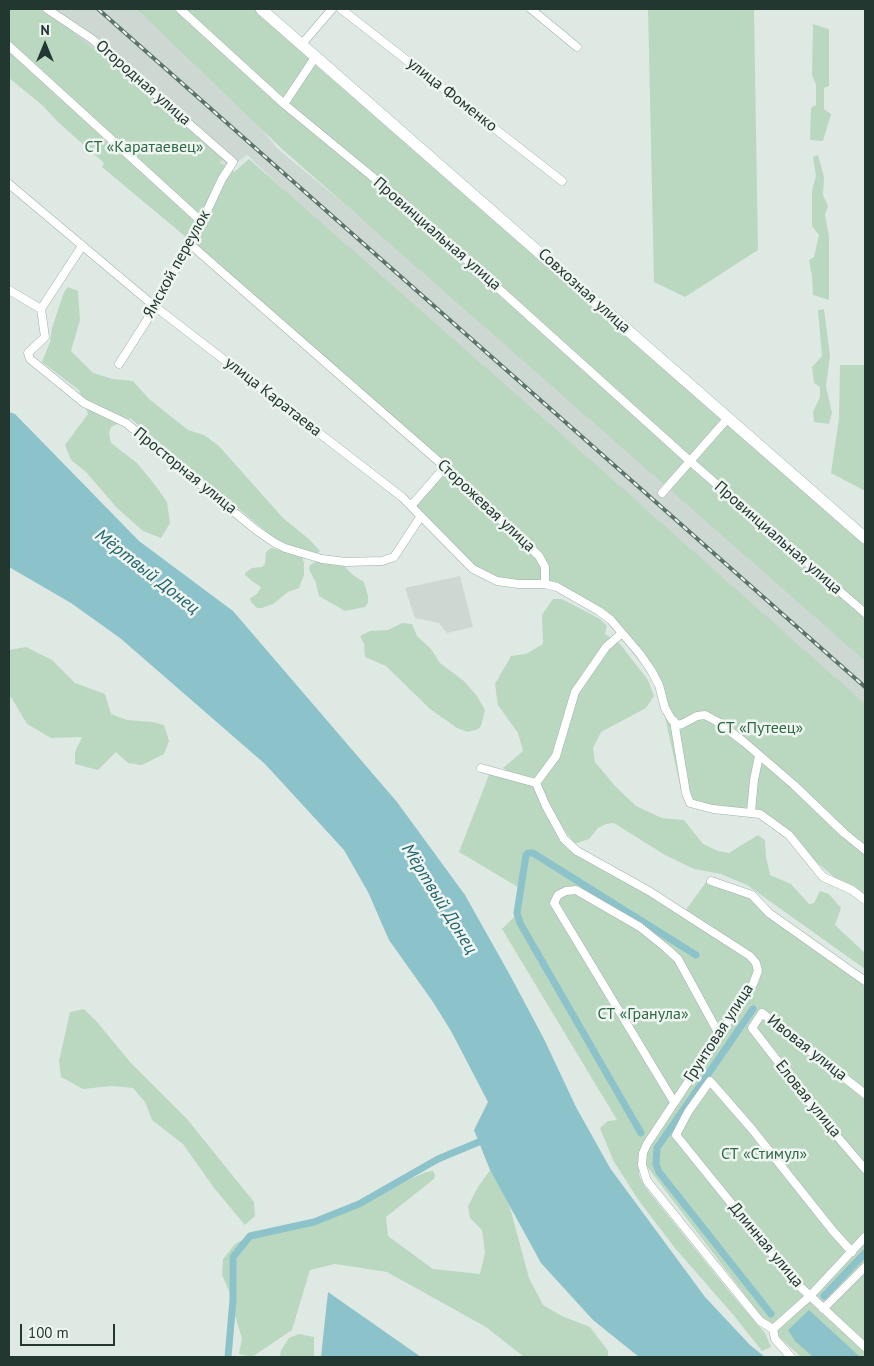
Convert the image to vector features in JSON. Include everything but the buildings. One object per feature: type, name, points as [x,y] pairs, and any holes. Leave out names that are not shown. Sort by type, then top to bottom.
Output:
[{"type":"street","name":"Огородная улица","points":[[47,9],[92,39],[233,162]]},
{"type":"street","name":"Провинциальная улица","points":[[180,9],[284,104],[397,197],[691,462],[865,613]]},
{"type":"street","name":"Совхозная улица","points":[[262,9],[865,538]]},
{"type":"street","points":[[302,44],[332,9]]},
{"type":"street","name":"улица Фоменко","points":[[341,9],[562,181]]},
{"type":"street","points":[[531,9],[577,47]]},
{"type":"street","points":[[9,46],[202,222]]},
{"type":"street","points":[[284,104],[316,56]]},
{"type":"street","name":"Ямской переулок","points":[[119,364],[191,245],[222,178],[233,162]]},
{"type":"street","name":"улица Каратаева","points":[[9,184],[153,305],[402,497],[473,569],[497,580],[518,584],[545,584]]},
{"type":"street","name":"Сторожевая улица","points":[[191,245],[445,467],[539,556],[545,567],[545,584]]},
{"type":"street","points":[[9,290],[41,309],[82,246]]},
{"type":"street","name":"Просторная улица","points":[[41,309],[45,337],[28,353],[30,359],[84,403],[126,423],[256,530],[275,543],[285,548],[322,559],[346,562],[382,561],[394,557],[421,516]]},
{"type":"street","points":[[662,493],[728,418]]},
{"type":"street","points":[[411,506],[445,467]]},
{"type":"street","points":[[545,584],[557,587],[611,620],[651,670],[659,685],[668,715],[678,725],[697,716],[705,715],[718,722],[794,786],[865,850]]},
{"type":"street","points":[[480,768],[536,784],[556,756],[575,692],[606,647],[622,632]]},
{"type":"street","points":[[674,721],[686,793],[690,803],[713,809],[760,814],[789,835],[823,876],[852,890],[865,900]]},
{"type":"street","points":[[751,812],[754,780],[759,756]]},
{"type":"street","name":"Грунтовая улица","points":[[536,784],[564,839],[577,851],[649,891],[750,956],[756,963],[758,971],[753,984],[647,1144],[643,1154],[642,1166],[647,1181],[760,1321],[773,1329],[775,1339],[791,1357]]},
{"type":"street","points":[[711,881],[752,895],[770,913],[865,981]]},
{"type":"street","points":[[674,1102],[554,904],[558,895],[566,891],[576,890],[640,927],[678,959],[719,1034]]},
{"type":"street","name":"Ивовая улица","points":[[752,1028],[762,1013],[865,1094]]},
{"type":"street","name":"Еловая улица","points":[[752,1028],[824,1121],[865,1169]]},
{"type":"street","name":"Длинная улица","points":[[852,1252],[751,1128],[710,1081],[688,1112],[676,1135],[781,1267],[865,1347]]},
{"type":"street","points":[[773,1329],[810,1296],[865,1237]]},
{"type":"street","points":[[824,1309],[865,1267]]},
{"type":"shaded area","points":[[40,9],[138,9],[238,100],[277,148],[403,253],[865,657],[865,706],[302,207],[247,155],[229,168]]},
{"type":"shaded area","points":[[460,576],[473,627],[447,633],[439,623],[415,618],[405,588]]},
{"type":"green space","name":"СТ «Путеец»","points":[[9,9],[44,9],[136,83],[223,159],[220,162],[234,172],[249,159],[865,704],[865,897],[841,883],[764,817],[707,812],[689,805],[682,795],[660,694],[651,676],[616,631],[584,600],[555,586],[486,578],[411,508],[445,466],[193,243],[102,167],[104,163],[59,123],[42,105],[9,78]]},
{"type":"green space","points":[[137,9],[257,9],[324,72],[865,545],[865,661],[282,149]]},
{"type":"green space","points":[[648,9],[754,9],[758,250],[685,297],[654,282]]},
{"type":"green space","points":[[813,24],[829,29],[829,86],[824,88],[824,109],[831,114],[823,141],[810,140],[811,108],[816,105],[816,85],[812,75]]},
{"type":"green space","points":[[818,155],[824,177],[823,195],[828,206],[825,215],[829,237],[829,300],[813,295],[809,260],[814,257],[819,235],[812,226],[812,191],[816,176],[813,157]]},
{"type":"green space","points":[[68,287],[78,291],[80,320],[71,351],[93,373],[113,379],[133,381],[149,399],[188,430],[204,435],[219,446],[283,518],[309,539],[320,551],[313,556],[275,539],[130,418],[111,427],[109,433],[111,443],[137,463],[167,502],[170,523],[161,538],[143,531],[117,508],[86,472],[71,460],[65,445],[88,414],[79,390],[42,362],[50,342],[52,328],[64,292]]},
{"type":"green space","points":[[824,309],[830,356],[826,386],[832,413],[829,424],[814,422],[813,412],[820,397],[820,387],[814,383],[812,367],[822,356],[818,310]]},
{"type":"green space","points":[[840,365],[865,365],[865,491],[831,473],[839,418]]},
{"type":"green space","points":[[271,548],[302,556],[304,575],[299,588],[288,592],[273,604],[257,608],[250,598],[257,594],[261,587],[245,575],[245,573],[252,568],[262,567],[265,564],[266,552]]},
{"type":"green space","points":[[315,562],[335,562],[343,565],[364,582],[368,596],[368,603],[365,607],[345,611],[319,596],[316,583],[309,569],[310,565]]},
{"type":"green space","points":[[553,599],[562,599],[600,619],[607,626],[605,634],[620,644],[648,680],[654,696],[646,708],[601,732],[593,748],[595,762],[616,787],[636,806],[662,818],[684,820],[703,844],[718,851],[729,853],[758,835],[765,840],[770,875],[791,884],[809,904],[814,903],[820,891],[829,894],[841,908],[835,925],[865,953],[865,969],[747,885],[721,874],[694,869],[665,855],[614,823],[598,828],[589,839],[574,844],[563,827],[572,844],[685,911],[709,878],[749,895],[865,978],[865,1357],[801,1357],[778,1336],[761,1316],[639,1156],[639,1175],[645,1187],[765,1333],[771,1347],[762,1351],[675,1248],[639,1201],[613,1160],[600,1128],[608,1121],[617,1120],[502,929],[519,912],[523,890],[459,852],[490,772],[541,788],[535,778],[513,775],[503,768],[523,751],[518,733],[498,705],[495,684],[511,656],[526,654],[543,644],[542,615]]},
{"type":"green space","points":[[402,623],[412,624],[417,636],[431,649],[440,663],[464,681],[477,696],[485,710],[481,726],[478,729],[468,732],[457,728],[430,709],[386,666],[365,657],[364,644],[360,636],[370,631],[388,630]]},
{"type":"green space","points":[[26,647],[52,660],[75,683],[105,694],[111,714],[127,720],[164,725],[169,741],[164,754],[142,765],[128,763],[116,752],[98,770],[75,764],[75,752],[82,737],[51,738],[27,724],[9,696],[9,650]]},
{"type":"green space","points":[[84,1009],[131,1063],[187,1119],[254,1202],[255,1216],[245,1225],[214,1188],[183,1144],[152,1120],[145,1102],[133,1088],[111,1086],[83,1089],[61,1077],[59,1061],[70,1012]]},
{"type":"green space","points":[[490,1170],[509,1204],[529,1278],[543,1305],[562,1316],[590,1327],[608,1351],[608,1357],[524,1357],[486,1327],[387,1272],[335,1264],[310,1270],[292,1330],[252,1357],[239,1354],[242,1338],[231,1303],[233,1300],[222,1275],[223,1259],[235,1244],[250,1236],[314,1222],[426,1172],[433,1171],[434,1179],[386,1217],[388,1236],[433,1269],[480,1274],[485,1253],[482,1230],[470,1218],[468,1206]]},
{"type":"green space","points":[[299,1334],[314,1337],[314,1357],[280,1357],[281,1350],[289,1338]]},
{"type":"water","name":"Мёртвый Донец","points":[[9,412],[15,414],[139,541],[233,611],[397,802],[465,895],[544,1039],[576,1107],[610,1168],[705,1297],[750,1345],[765,1357],[639,1357],[593,1320],[541,1263],[490,1170],[474,1130],[488,1102],[451,1031],[389,940],[368,892],[344,850],[265,764],[120,638],[71,603],[9,567]]},
{"type":"water","points":[[328,1292],[421,1357],[321,1357]]},
{"type":"water","points":[[809,1310],[860,1357],[813,1357],[795,1341],[788,1330]]},
{"type":"waterway","points":[[641,1133],[520,923],[517,913],[526,855],[533,853],[696,955]]},
{"type":"waterway","points":[[753,1009],[657,1148],[656,1164],[659,1172],[771,1314]]},
{"type":"waterway","points":[[228,1357],[233,1300],[233,1257],[250,1236],[314,1222],[359,1204],[438,1159],[486,1139]]},
{"type":"waterway","points":[[824,1296],[865,1253]]},
{"type":"railway","points":[[98,9],[865,687]]},
{"type":"park label","name":"СТ «Каратаевец»","points":[[144,147]]},
{"type":"park label","name":"СТ «Гранула»","points":[[643,1014]]},
{"type":"park label","name":"СТ «Стимул»","points":[[764,1154]]}]
